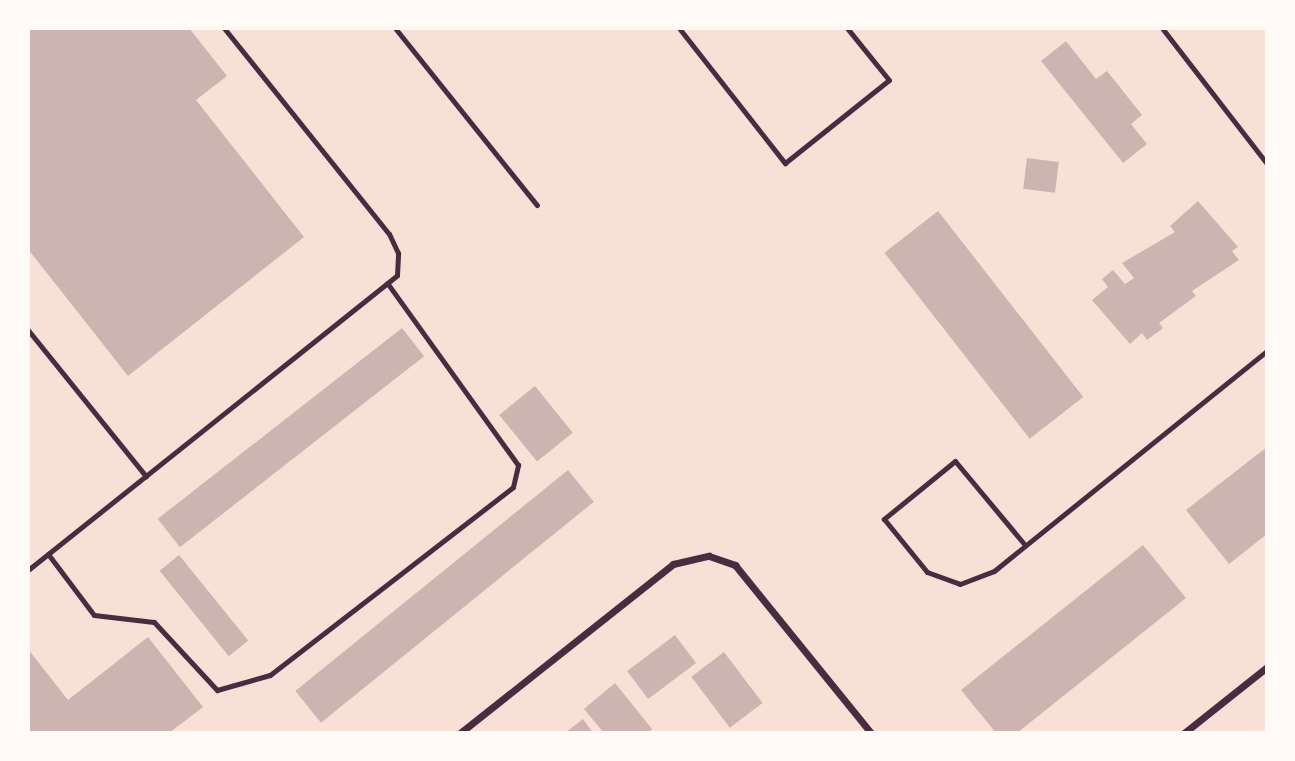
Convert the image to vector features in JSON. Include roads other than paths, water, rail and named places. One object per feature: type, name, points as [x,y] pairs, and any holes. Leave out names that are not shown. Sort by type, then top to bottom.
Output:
[{"type":"street","points":[[460,733],[673,564],[709,556],[735,565],[871,733]]},
{"type":"street","points":[[1184,733],[1267,667]]},
{"type":"lane","points":[[28,570],[397,275],[398,253],[389,234],[224,28]]},
{"type":"lane","points":[[395,28],[537,205]]},
{"type":"lane","points":[[679,28],[785,163],[889,80],[847,28]]},
{"type":"lane","points":[[1162,28],[1267,163]]},
{"type":"lane","points":[[48,554],[94,615],[154,622],[217,690],[270,675],[513,487],[518,465],[387,283]]},
{"type":"lane","points":[[28,330],[146,476]]},
{"type":"lane","points":[[1025,545],[955,461],[884,519],[927,572],[960,584],[994,571],[1267,351]]}]
